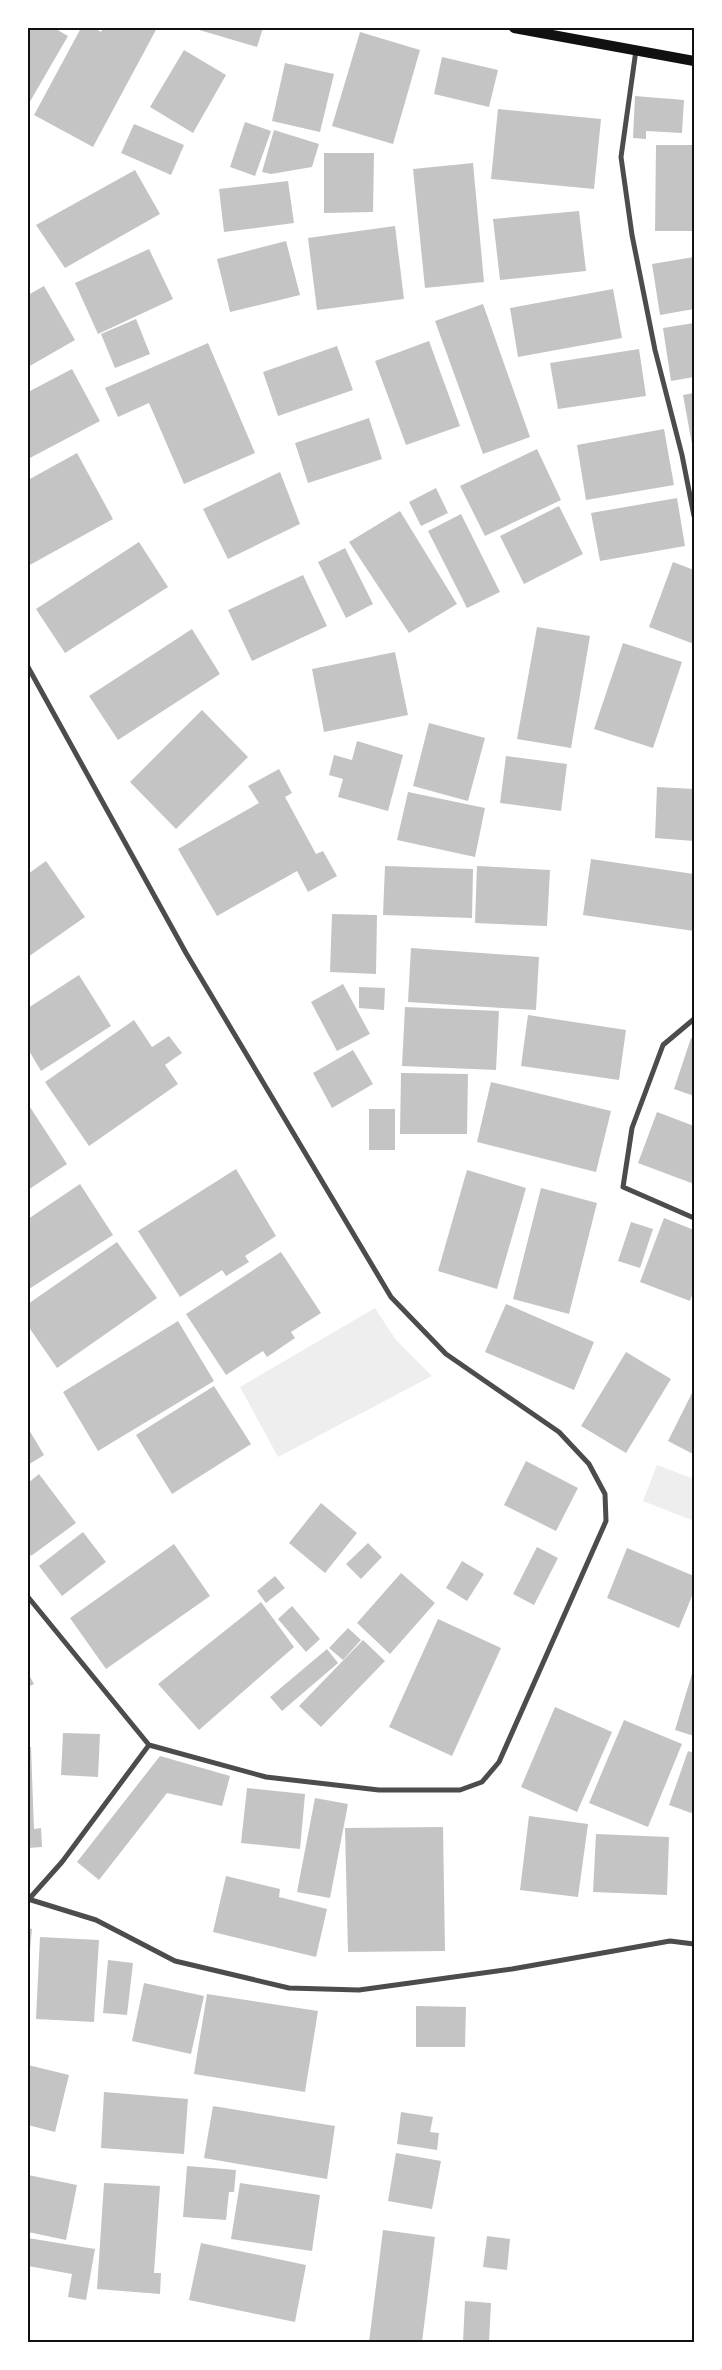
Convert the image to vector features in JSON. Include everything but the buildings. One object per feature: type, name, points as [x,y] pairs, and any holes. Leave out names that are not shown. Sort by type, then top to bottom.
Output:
[{"type":"main road","points":[[514,28],[694,61]]},
{"type":"street","points":[[636,50],[621,157],[632,235],[654,350],[682,455],[694,516]]},
{"type":"street","points":[[28,667],[186,953],[390,1298],[446,1354],[559,1432],[589,1464],[605,1494],[606,1521],[499,1762],[482,1782],[460,1790],[379,1790],[266,1776],[149,1745],[28,1597]]},
{"type":"street","points":[[694,1018],[663,1044],[632,1128],[623,1187],[694,1218]]},
{"type":"street","points":[[149,1745],[62,1862],[28,1899],[96,1920],[175,1961],[289,1988],[359,1990],[512,1969],[670,1941],[694,1944]]},
{"type":"shaded area","points":[[375,1308],[396,1340],[432,1376],[278,1457],[240,1387]]},
{"type":"shaded area","points":[[657,1465],[694,1479],[694,1521],[643,1501]]}]
